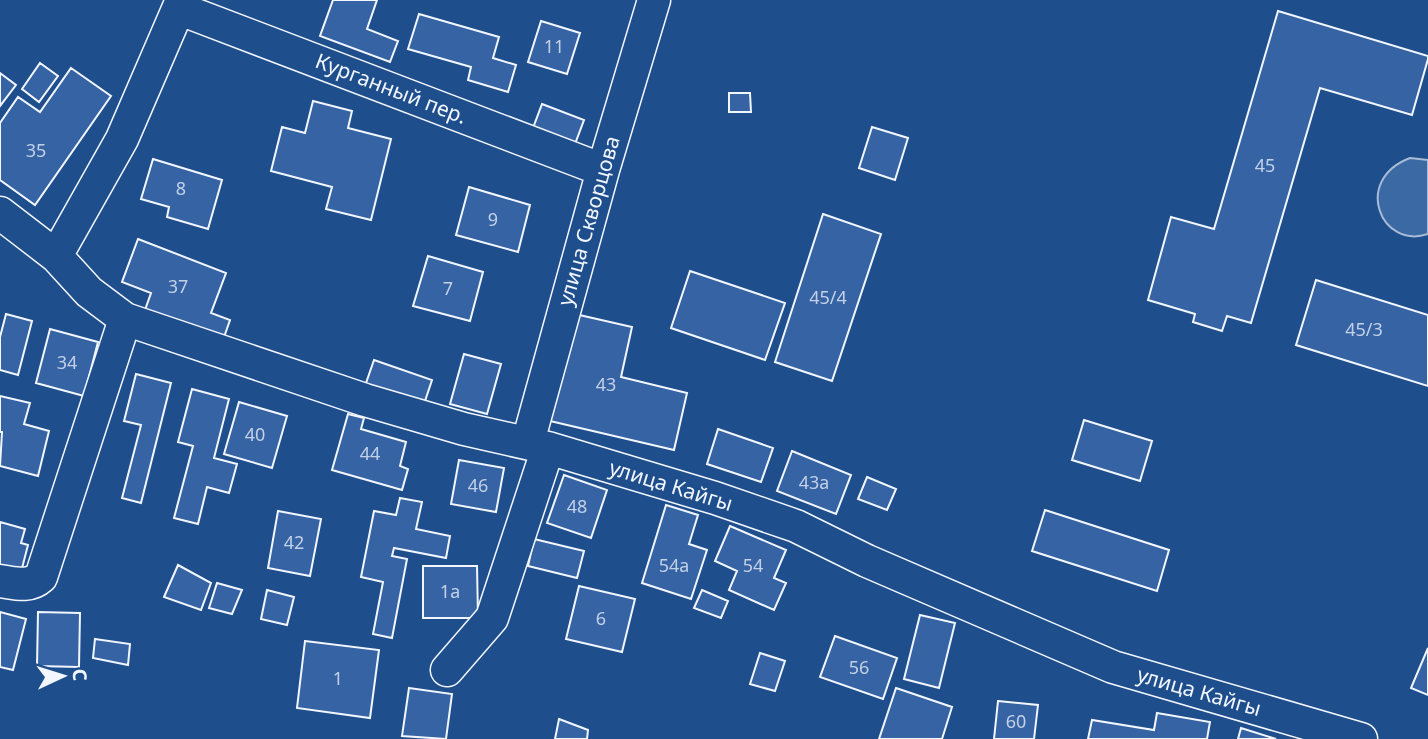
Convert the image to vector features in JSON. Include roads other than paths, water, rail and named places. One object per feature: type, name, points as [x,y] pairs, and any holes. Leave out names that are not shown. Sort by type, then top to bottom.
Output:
[{"type":"street","name":"улица Скворцова","points":[[447,670],[492,618],[538,445],[603,170],[654,0]]},
{"type":"street","name":"Курганный пер.","points":[[181,4],[603,170]]},
{"type":"street","points":[[56,256],[122,139],[181,4]]},
{"type":"street","name":"улица Кайгы","points":[[0,213],[56,256],[89,292],[125,319],[365,400],[464,429],[538,445],[715,498],[796,526],[867,561],[1113,667],[1361,739]]},
{"type":"street","points":[[0,581],[25,584],[35,583],[41,578],[125,319]]},
{"type":"water","points":[[1410,158],[1428,160],[1428,234],[1411,236],[1397,232],[1386,223],[1380,210],[1378,196],[1382,181],[1392,168]]}]
